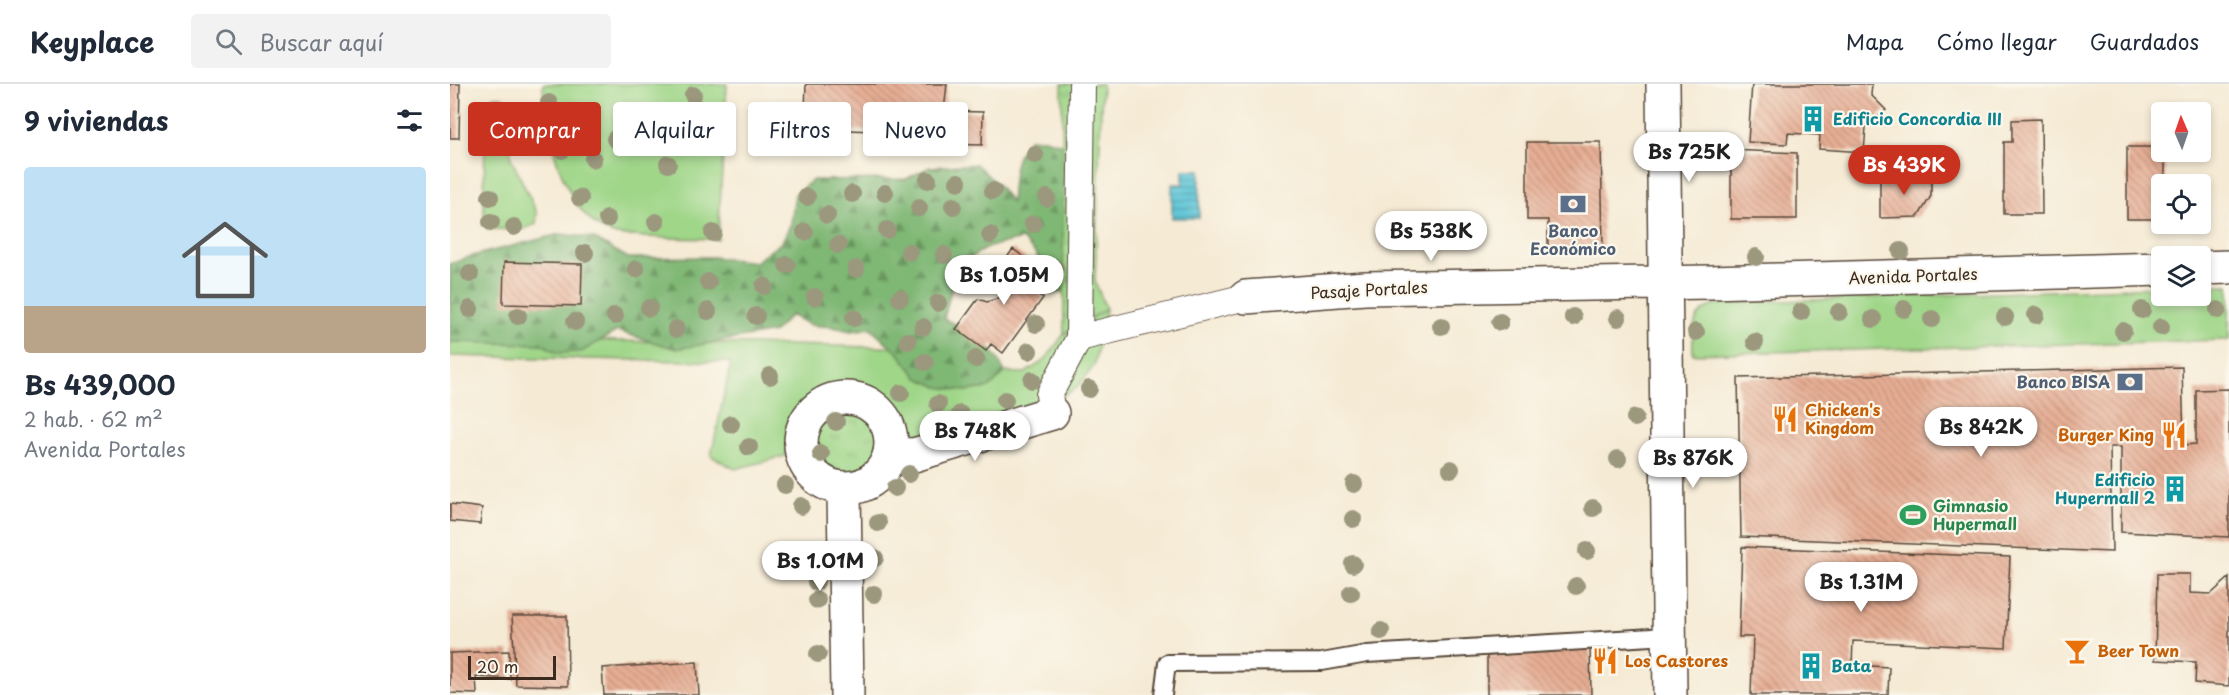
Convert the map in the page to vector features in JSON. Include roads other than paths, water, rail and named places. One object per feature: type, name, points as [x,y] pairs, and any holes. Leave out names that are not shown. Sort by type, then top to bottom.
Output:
[{"type":"street","points":[[890,454],[914,454],[1052,413],[1048,395],[1079,338],[1082,84]]},
{"type":"street","points":[[1663,84],[1670,695]]},
{"type":"street","points":[[2211,268],[2229,267]]},
{"type":"street","name":"Avenida Portales","points":[[1664,283],[2151,269]]},
{"type":"street","name":"Pasaje Portales","points":[[1079,338],[1246,297],[1365,288],[1664,283]]},
{"type":"street","points":[[845,398],[859,400],[872,406],[882,416],[891,441],[890,454],[885,467],[875,478],[855,488],[831,487],[819,481],[810,472],[803,459],[800,445],[802,430],[808,417],[831,400],[845,398]]},
{"type":"street","points":[[844,489],[847,695]]},
{"type":"lane","points":[[1163,695],[1167,663],[1322,662],[1367,654],[1669,636]]},
{"type":"water","points":[[1183,170],[1200,170],[1199,218],[1172,218],[1172,184],[1183,184]]},
{"type":"place","name":"Edificio Concordia III","points":[[1813,119]]},
{"type":"place","name":"Banco Económico","points":[[1573,204]]},
{"type":"place","name":"Banco BISA","points":[[2130,382]]},
{"type":"place","name":"Chicken's Kingdom","points":[[1785,419]]},
{"type":"place","name":"Burger King","points":[[2174,435]]},
{"type":"place","name":"Edificio Hupermall 2","points":[[2175,489]]},
{"type":"place","name":"Gimnasio Hupermall","points":[[1913,515]]},
{"type":"place","name":"Beer Town","points":[[2077,651]]},
{"type":"place","name":"Los Castores","points":[[1605,661]]},
{"type":"place","name":"Bata","points":[[1811,666]]}]
